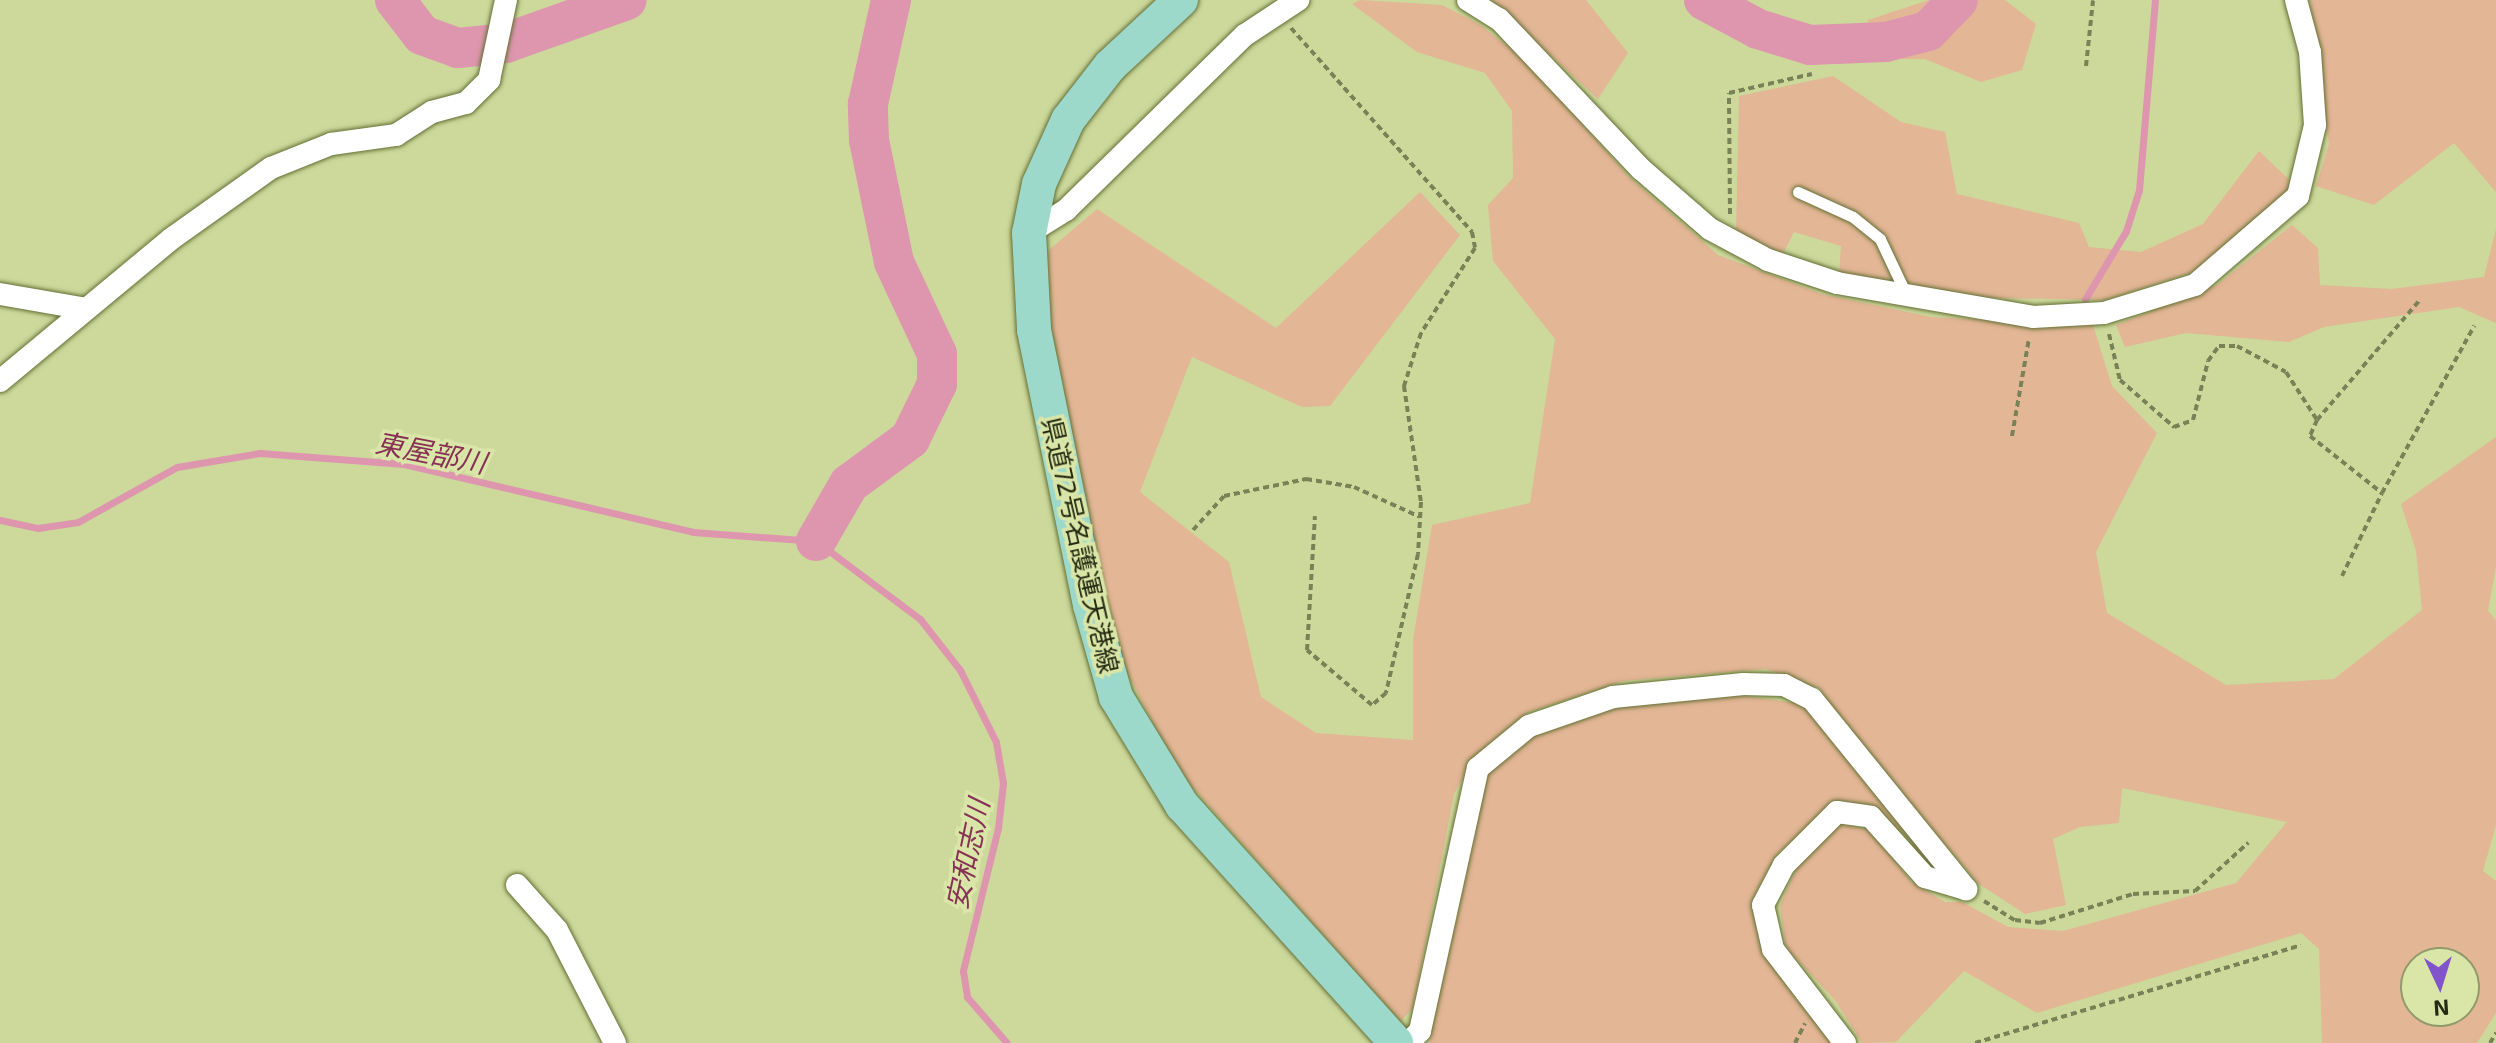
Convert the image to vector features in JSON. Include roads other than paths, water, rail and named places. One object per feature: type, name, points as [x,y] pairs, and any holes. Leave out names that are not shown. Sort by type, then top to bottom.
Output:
[{"type":"main road","name":"県道72号名護運天港線","points":[[1181,0],[1110,66],[1068,120],[1039,184],[1029,233],[1034,330],[1116,697],[1182,805],[1396,1043]]},
{"type":"street","points":[[0,381],[86,309],[271,168],[331,144],[396,135],[432,112],[466,103],[489,80],[506,0]]},
{"type":"street","points":[[1029,233],[1066,210],[1276,11],[1298,0]]},
{"type":"street","points":[[1468,0],[1499,19],[1641,169],[1723,235],[1768,260],[1910,301],[2033,317],[2104,313],[2195,285],[2298,196],[2315,125],[2310,52],[2296,0]]},
{"type":"street","points":[[0,294],[86,309]]},
{"type":"street","points":[[1408,1043],[1420,1031],[1478,768],[1529,726],[1613,697],[1743,684],[1784,685],[1812,699],[1966,889],[1925,877],[1871,817],[1837,812],[1784,865],[1763,905],[1773,949],[1845,1043]]},
{"type":"street","points":[[517,885],[557,930],[615,1043]]},
{"type":"lane","points":[[1798,192],[1853,217],[1880,239],[1910,301]]},
{"type":"waterway","points":[[395,0],[422,35],[458,48],[506,43],[627,0]]},
{"type":"waterway","points":[[816,541],[849,484],[910,439],[937,384],[937,354],[894,262],[869,140],[868,104],[891,0]]},
{"type":"waterway","points":[[1704,0],[1758,29],[1810,45],[1886,42],[1928,31],[1958,0]]},
{"type":"waterway","points":[[2085,299],[2126,231],[2139,190],[2155,0]]},
{"type":"waterway","name":"東屋部川","points":[[0,520],[38,528],[78,522],[177,467],[260,453],[404,464],[693,532],[816,541],[920,619],[960,670],[996,742],[1003,783],[998,828],[963,971],[967,997],[1007,1043]]},
{"type":"water label","name":"安和志川","points":[[967,854]]}]
